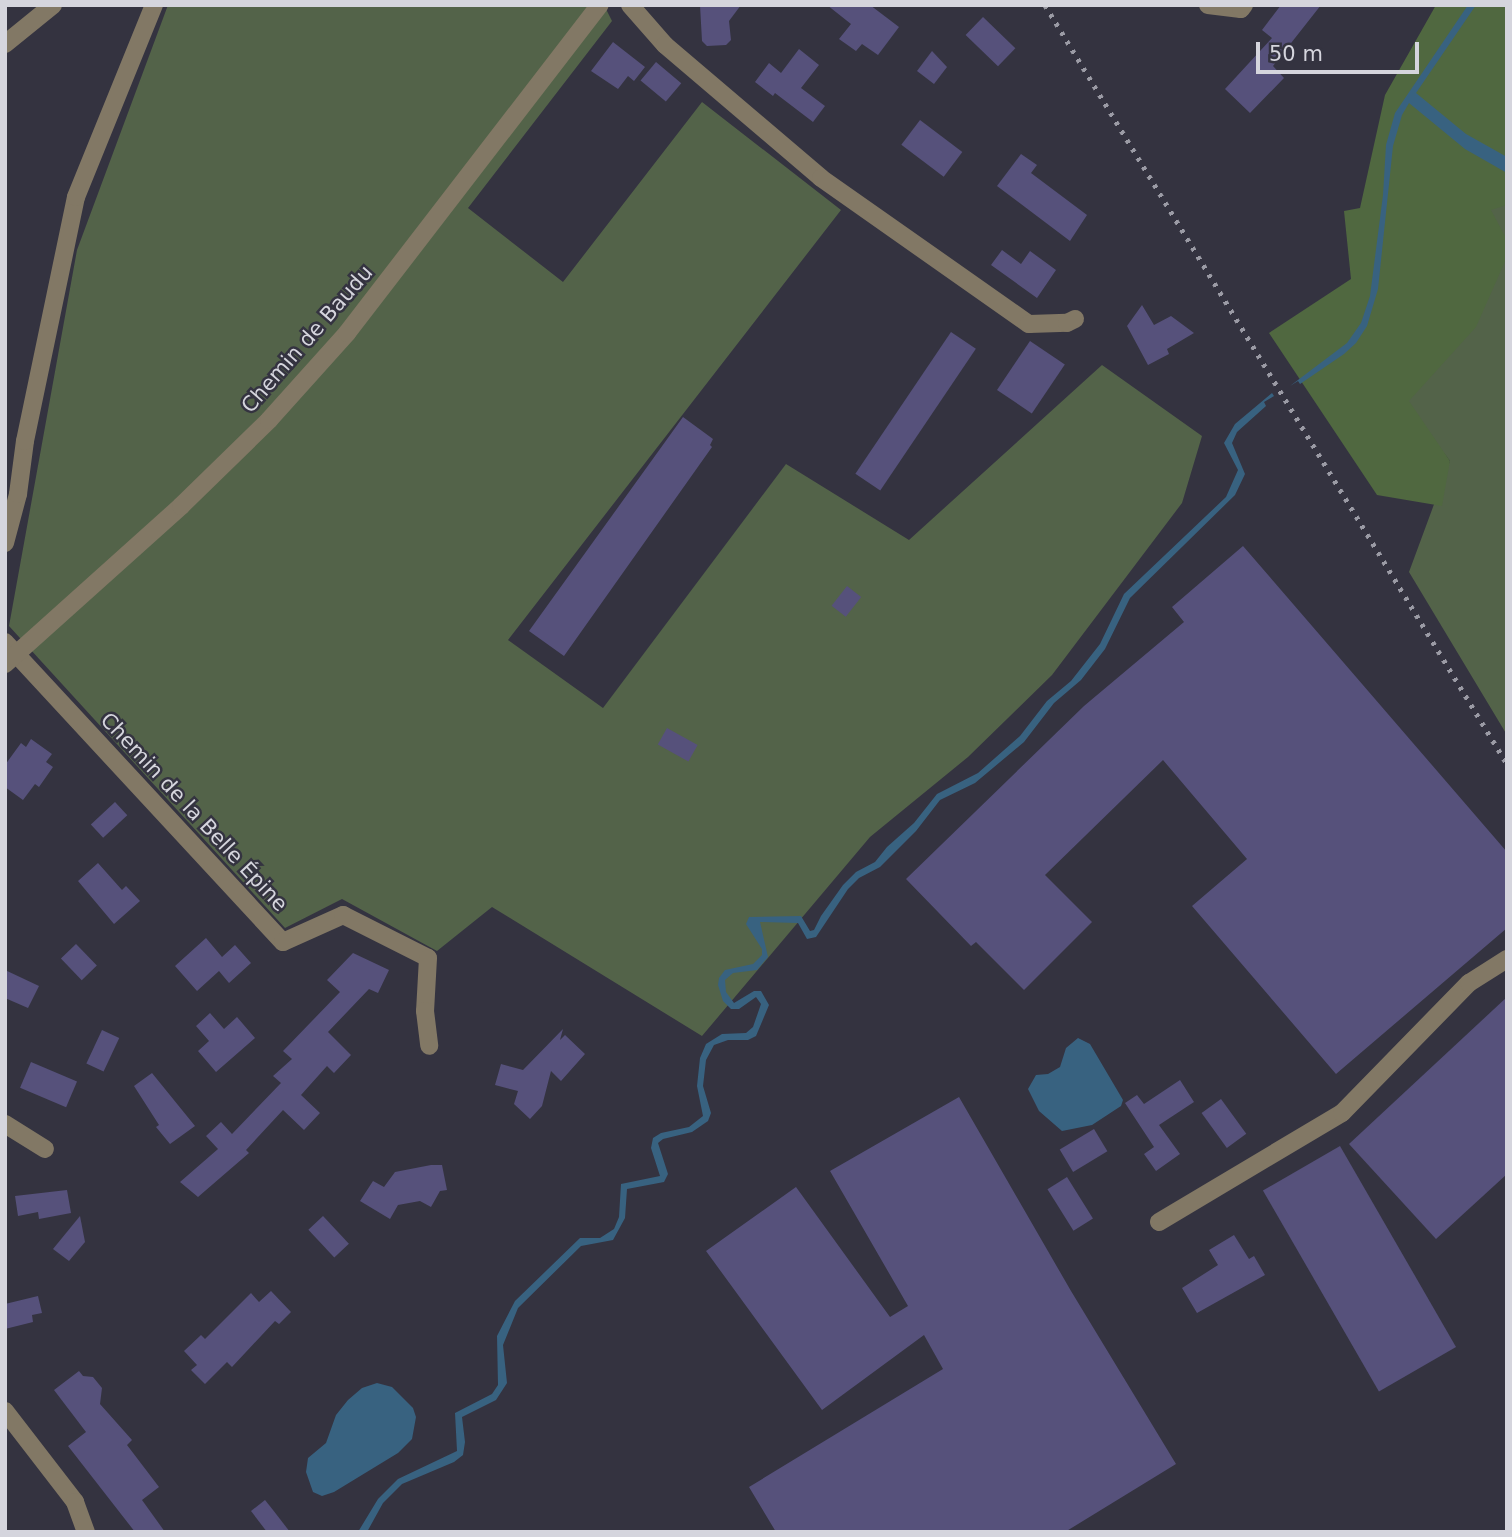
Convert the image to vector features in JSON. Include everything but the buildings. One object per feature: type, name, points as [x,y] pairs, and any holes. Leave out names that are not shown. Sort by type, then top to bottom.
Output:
[{"type":"street","points":[[5,44],[53,5]]},
{"type":"street","points":[[5,543],[18,494],[25,441],[76,197],[154,5]]},
{"type":"street","name":"Chemin de Baudu","points":[[9,653],[181,506],[269,420],[347,333],[600,5]]},
{"type":"street","points":[[630,5],[665,45],[821,178],[1030,324],[1068,323],[1075,319]]},
{"type":"street","points":[[1208,5],[1241,9],[1244,5]]},
{"type":"street","name":"Chemin de la Belle Épine","points":[[9,653],[283,943],[343,915],[428,958],[425,1012],[429,1045]]},
{"type":"street","points":[[1159,1222],[1342,1113],[1469,983],[1507,959]]},
{"type":"street","points":[[5,1124],[46,1149]]},
{"type":"street","points":[[5,1411],[75,1502],[86,1532]]},
{"type":"green space","points":[[168,5],[604,5],[612,21],[468,208],[563,282],[702,102],[841,210],[508,640],[603,708],[786,464],[909,540],[1102,365],[1202,436],[1182,503],[1052,675],[968,757],[870,837],[702,1036],[492,907],[437,951],[342,899],[285,928],[9,626],[77,250]]},
{"type":"green space","points":[[1436,5],[1507,5],[1507,205],[1491,210],[1507,240],[1507,257],[1476,327],[1409,401],[1450,461],[1442,506],[1377,495],[1269,333],[1351,279],[1344,211],[1360,208],[1385,95]]},
{"type":"green space","points":[[1507,180],[1507,735],[1409,572],[1450,461],[1404,400],[1490,210]]},
{"type":"water","points":[[1468,5],[1476,5],[1416,93],[1466,134],[1507,157],[1507,173],[1465,149],[1409,103],[1402,115],[1393,146],[1378,289],[1367,326],[1356,343],[1344,354],[1300,384],[1298,381],[1290,386],[1347,343],[1361,323],[1370,296],[1383,195],[1386,145],[1395,113]]},
{"type":"water","points":[[1272,393],[1274,396],[1264,402],[1266,406],[1237,432],[1232,443],[1245,474],[1235,495],[1130,598],[1105,649],[1081,680],[1054,703],[1024,742],[975,783],[940,800],[916,831],[880,867],[859,878],[848,889],[816,937],[807,939],[798,923],[760,922],[768,957],[757,970],[733,973],[725,980],[726,992],[734,1003],[754,991],[761,991],[769,1005],[756,1036],[748,1040],[728,1040],[714,1045],[706,1060],[703,1086],[711,1113],[708,1121],[692,1132],[663,1139],[658,1143],[668,1174],[664,1182],[627,1189],[625,1218],[613,1240],[581,1246],[518,1308],[503,1345],[507,1383],[496,1400],[462,1417],[465,1442],[463,1455],[454,1462],[402,1484],[383,1503],[367,1532],[358,1532],[378,1499],[398,1479],[457,1451],[455,1413],[492,1394],[498,1385],[497,1336],[515,1301],[580,1238],[600,1238],[614,1229],[619,1217],[621,1184],[660,1176],[651,1148],[653,1138],[661,1133],[689,1127],[703,1116],[697,1086],[700,1058],[706,1044],[722,1034],[746,1033],[753,1027],[761,1004],[756,997],[739,1009],[731,1009],[723,1001],[718,985],[725,970],[753,964],[762,955],[762,949],[746,924],[749,917],[801,916],[810,931],[814,930],[843,885],[856,872],[875,862],[887,847],[914,823],[937,794],[978,773],[1020,736],[1047,701],[1071,681],[1100,644],[1124,594],[1226,497],[1238,470],[1224,443],[1235,424]]},
{"type":"water","points":[[1078,1038],[1090,1044],[1123,1100],[1121,1106],[1092,1125],[1062,1131],[1039,1111],[1028,1089],[1036,1075],[1048,1074],[1060,1067],[1066,1048]]},
{"type":"water","points":[[377,1383],[392,1387],[413,1408],[416,1417],[412,1439],[398,1453],[334,1492],[322,1496],[313,1492],[306,1472],[308,1458],[326,1443],[336,1415],[348,1400],[362,1388]]},
{"type":"railway","points":[[1045,5],[1507,764]]}]
